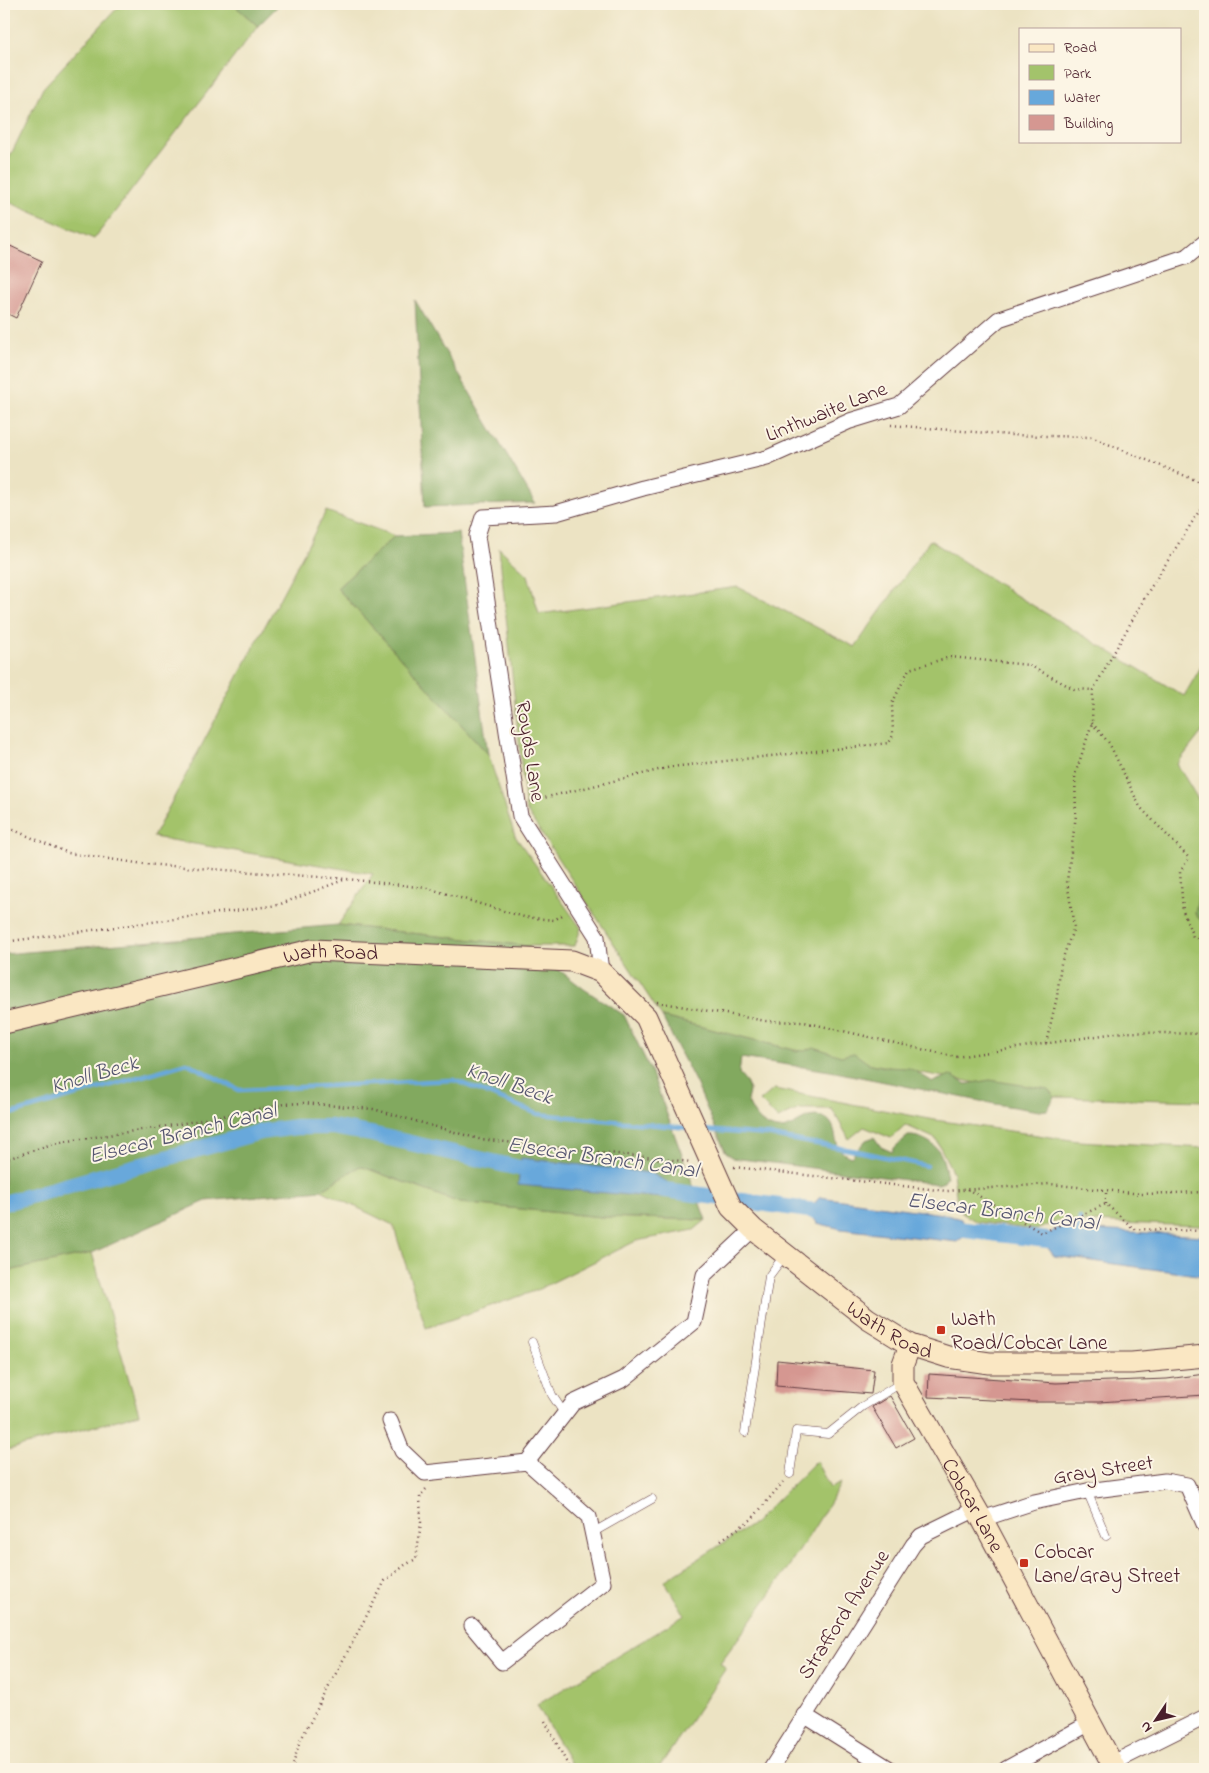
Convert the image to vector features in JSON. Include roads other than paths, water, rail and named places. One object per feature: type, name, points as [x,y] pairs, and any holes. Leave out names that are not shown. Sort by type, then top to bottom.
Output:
[{"type":"main road","name":"Wath Road","points":[[4,1022],[312,950],[572,961],[601,972],[650,1010],[703,1145],[731,1207],[753,1229],[868,1319],[910,1345],[948,1356],[990,1364],[1132,1363],[1205,1356]]},
{"type":"main road","points":[[903,1382],[903,1364],[910,1345]]},
{"type":"main road","name":"Cobcar Lane","points":[[903,1382],[979,1514],[1114,1766]]},
{"type":"street","name":"Linthwaite Lane","points":[[483,517],[556,513],[643,488],[767,458],[850,421],[899,406],[999,319],[1188,256],[1205,242]]},
{"type":"street","name":"Royds Lane","points":[[483,517],[477,536],[520,816],[597,937],[601,972]]},
{"type":"street","points":[[390,1421],[402,1452],[425,1473],[527,1462],[573,1403],[624,1379],[694,1322],[704,1275],[753,1229]]},
{"type":"street","points":[[472,1626],[502,1662],[603,1583],[588,1517],[527,1462]]},
{"type":"street","name":"Gray Street","points":[[979,1514],[1087,1491],[1166,1481],[1187,1485],[1205,1526]]},
{"type":"street","name":"Strafford Avenue","points":[[771,1769],[913,1544],[921,1536],[979,1514]]},
{"type":"street","points":[[804,1715],[890,1769]]},
{"type":"street","points":[[1114,1766],[1205,1717]]},
{"type":"street","points":[[1006,1769],[1090,1724]]},
{"type":"lane","points":[[745,1432],[769,1276],[785,1254]]},
{"type":"lane","points":[[532,1342],[552,1395],[564,1414]]},
{"type":"lane","points":[[790,1474],[796,1431],[828,1434],[863,1406],[903,1382]]},
{"type":"lane","points":[[1087,1491],[1106,1536]]},
{"type":"lane","points":[[592,1533],[652,1499]]},
{"type":"water","points":[[521,1158],[651,1173],[667,1182],[662,1198],[518,1185]]},
{"type":"water","points":[[820,1197],[943,1214],[961,1219],[971,1231],[957,1242],[841,1229],[817,1223],[808,1210]]},
{"type":"water","points":[[1057,1228],[1205,1236],[1205,1276],[1054,1256],[1042,1240]]},
{"type":"waterway","name":"Knoll Beck","points":[[4,1116],[187,1063],[239,1090],[454,1080],[538,1114],[689,1128]]},
{"type":"waterway","name":"Elsecar Branch Canal","points":[[4,1203],[260,1132],[296,1127],[332,1127],[371,1134],[541,1172]]},
{"type":"waterway","name":"Knoll Beck","points":[[704,1130],[766,1135],[927,1166]]},
{"type":"waterway","name":"Elsecar Branch Canal","points":[[644,1187],[830,1213]]},
{"type":"waterway","points":[[1079,1229],[1080,1218]]},
{"type":"waterway","name":"Elsecar Branch Canal","points":[[949,1228],[1063,1242]]},
{"type":"place","name":"Wath Road/Cobcar Lane","points":[[941,1330]]},
{"type":"place","name":"Cobcar Lane/Gray Street","points":[[1024,1563]]}]
